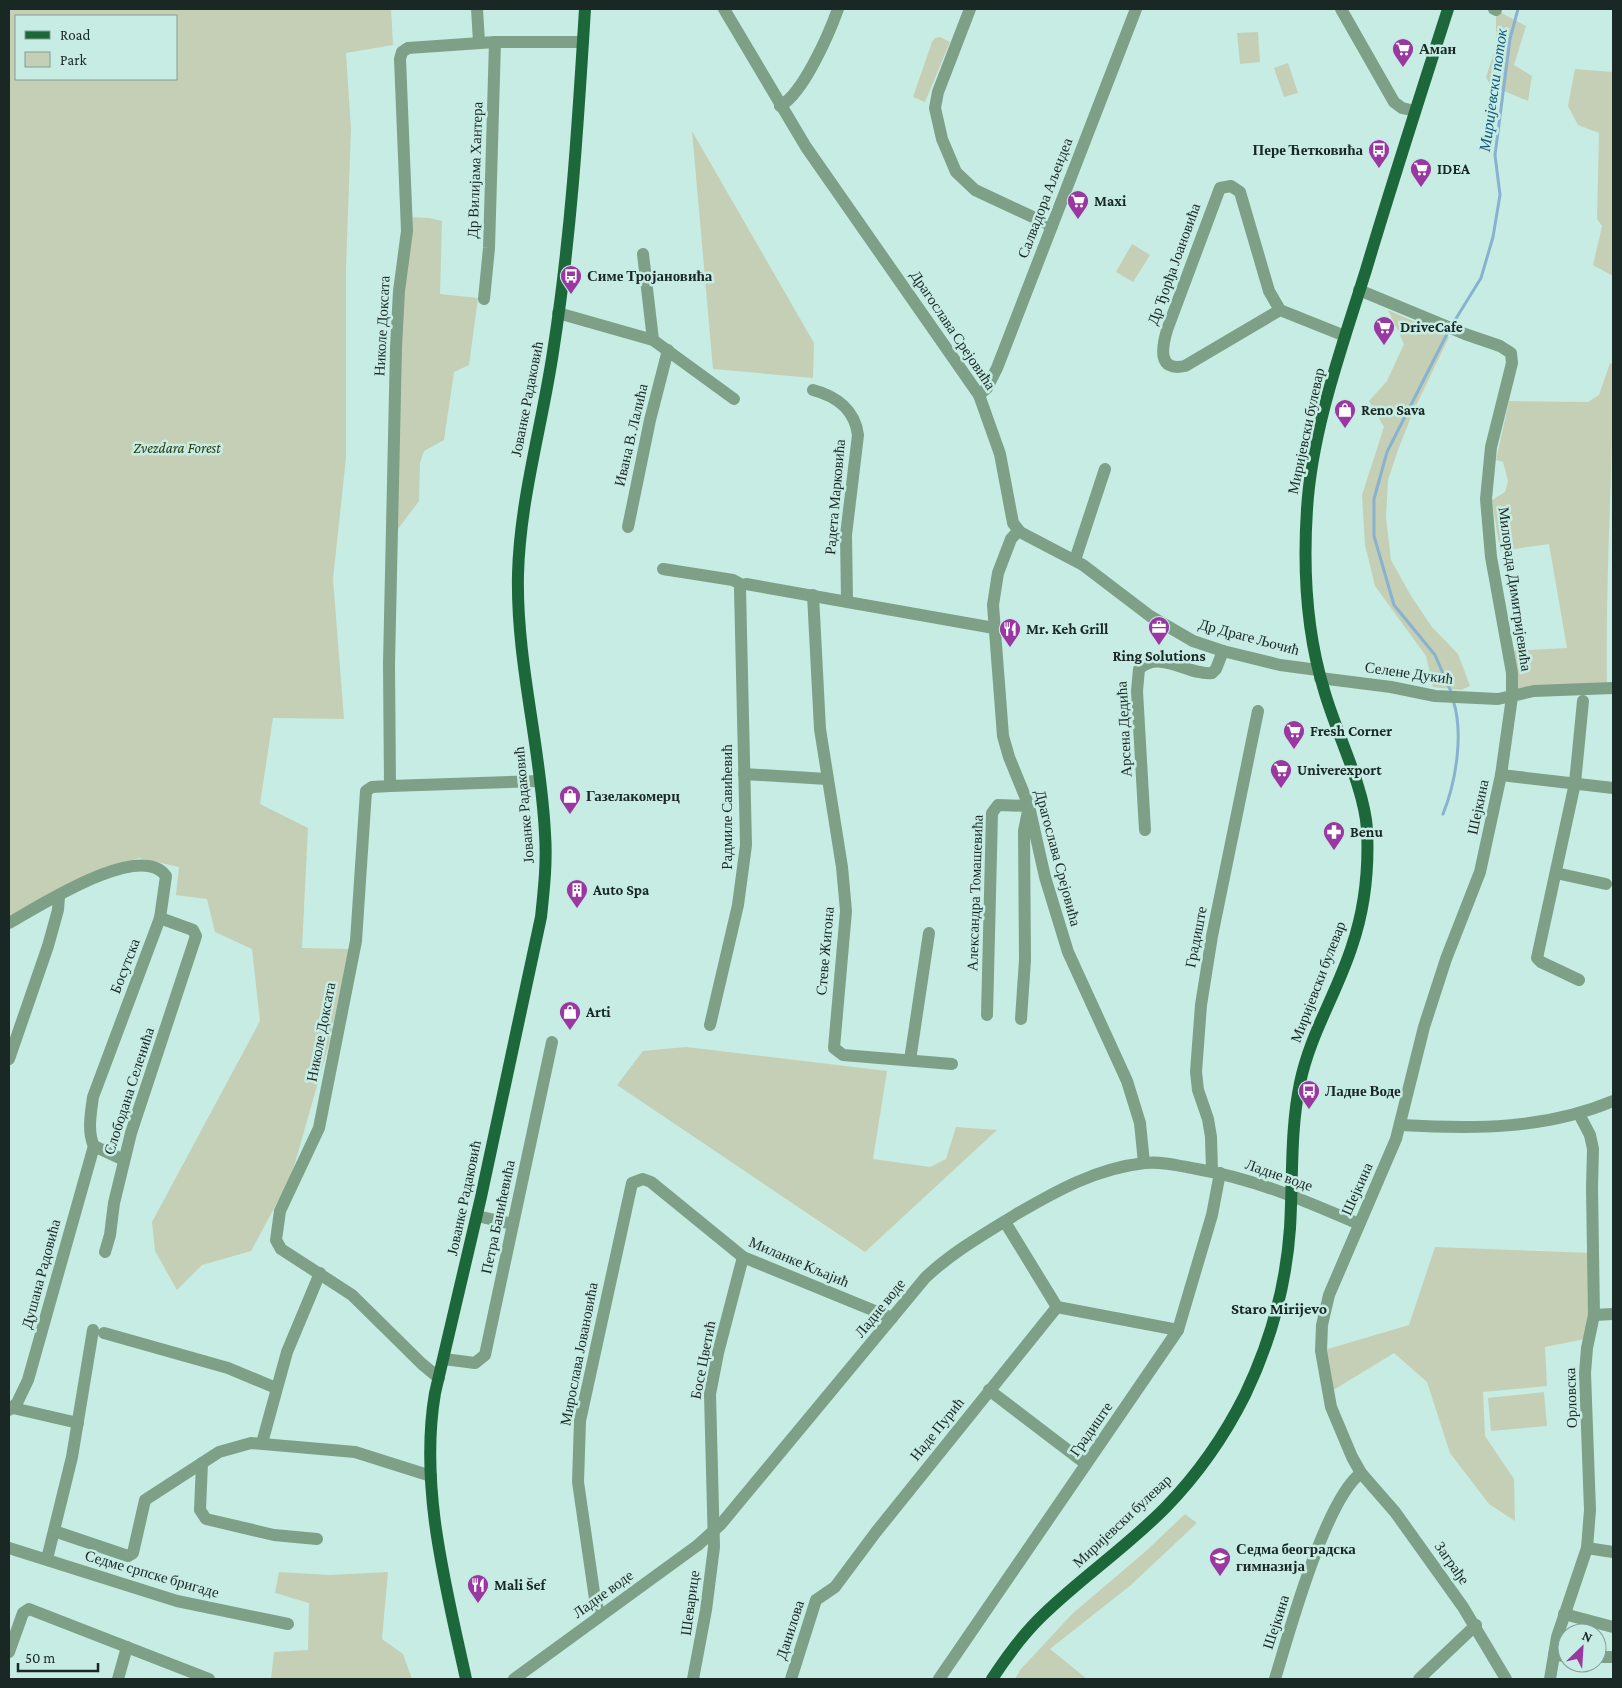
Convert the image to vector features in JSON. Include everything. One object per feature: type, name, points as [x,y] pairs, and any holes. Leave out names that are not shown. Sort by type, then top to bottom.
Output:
[{"type":"main road","name":"Јованке Радаковић","points":[[466,1679],[438,1536],[431,1476],[431,1425],[541,916],[546,864],[540,781],[521,659],[518,572],[523,514],[553,354],[573,197],[585,9]]},
{"type":"main road","name":"Миријевски булевар","points":[[992,1679],[1014,1648],[1040,1618],[1171,1502],[1205,1461],[1247,1390],[1274,1320],[1287,1258],[1293,1134],[1301,1078],[1314,1034],[1351,950],[1361,914],[1367,878],[1365,817],[1319,674],[1312,638],[1306,581],[1308,498],[1319,435],[1345,336],[1448,9]]},
{"type":"street","points":[[477,9],[479,42]]},
{"type":"street","name":"Драгослава Срејовића","points":[[724,9],[806,147],[979,395],[993,431],[1011,516],[1018,531],[1011,539],[998,573],[993,606],[1003,736],[1009,757],[1029,806],[1045,877],[1068,952],[1121,1065],[1130,1089],[1140,1123],[1144,1163]]},
{"type":"street","points":[[780,106],[790,99],[814,62],[838,9]]},
{"type":"street","points":[[970,9],[938,92],[935,108],[942,139],[956,172],[975,190],[1052,226]]},
{"type":"street","name":"Салвадора Аљендеа","points":[[979,395],[988,388],[997,368],[1136,9]]},
{"type":"street","points":[[1341,9],[1394,102],[1402,108],[1415,111]]},
{"type":"street","name":"Николе Доксата","points":[[390,786],[389,664],[396,347],[399,291],[408,231],[400,58],[408,48],[479,42],[583,42]]},
{"type":"street","name":"Др Вилијама Хантера","points":[[484,299],[490,228],[494,42]]},
{"type":"street","name":"Др Ђорђа Јоановића","points":[[1231,186],[1240,192],[1269,291],[1280,310],[1186,366],[1176,367],[1163,358],[1162,348],[1220,188],[1231,186]]},
{"type":"street","points":[[642,254],[653,340]]},
{"type":"street","name":"Милорада Димитријевића","points":[[1359,290],[1500,346],[1511,353],[1512,358],[1491,447],[1486,499],[1491,557],[1512,673],[1512,697]]},
{"type":"street","points":[[1280,310],[1345,336]]},
{"type":"street","points":[[558,313],[653,340],[734,399]]},
{"type":"street","name":"Ивана В. Лалића","points":[[628,527],[650,420],[668,350]]},
{"type":"street","name":"Радета Марковића","points":[[813,390],[828,395],[854,417],[858,435],[845,541],[847,601]]},
{"type":"street","points":[[1075,560],[1105,470]]},
{"type":"street","name":"Др Драге Љочић","points":[[1018,531],[1075,560],[1163,624],[1193,641],[1223,651],[1319,674]]},
{"type":"street","points":[[663,568],[733,580],[742,585],[746,584],[814,595],[994,628]]},
{"type":"street","name":"Радмиле Савићевић","points":[[710,1025],[738,905],[746,845],[740,589],[742,585]]},
{"type":"street","name":"Стеве Жигона","points":[[814,595],[818,712],[842,867],[846,911],[834,1048],[843,1055],[952,1064]]},
{"type":"street","name":"Арсена Дедића","points":[[1145,830],[1137,685],[1139,669],[1144,664],[1155,662],[1212,673],[1216,669],[1223,651]]},
{"type":"street","name":"Селене Дукић","points":[[1319,674],[1444,697],[1462,696],[1498,699],[1534,691],[1613,688]]},
{"type":"street","name":"Шејкина","points":[[1275,1679],[1309,1576],[1332,1516],[1352,1481],[1361,1473],[1331,1407],[1321,1351],[1322,1325],[1329,1295],[1400,1125],[1424,1027],[1446,959],[1480,872],[1501,775],[1512,697]]},
{"type":"street","points":[[1579,980],[1537,958],[1575,783],[1583,701]]},
{"type":"street","name":"Градиште","points":[[939,1679],[1178,1330],[1212,1215],[1216,1172],[1210,1128],[1198,1090],[1196,1072],[1201,1005],[1212,936],[1258,711]]},
{"type":"street","points":[[744,774],[827,779]]},
{"type":"street","points":[[1501,775],[1613,788]]},
{"type":"street","name":"Николе Доксата","points":[[440,1378],[422,1364],[352,1295],[279,1248],[276,1240],[278,1220],[283,1200],[319,1128],[356,940],[366,791],[372,787],[540,781]]},
{"type":"street","name":"Александра Томашевића","points":[[986,1015],[992,813],[998,805],[1029,806]]},
{"type":"street","points":[[1021,1018],[1025,960],[1023,844],[1029,806]]},
{"type":"street","name":"Босутска","points":[[59,896],[120,868],[149,865],[162,870],[167,878],[160,918],[93,1097],[90,1131],[94,1146]]},
{"type":"street","points":[[1556,873],[1606,884]]},
{"type":"street","points":[[9,923],[59,896]]},
{"type":"street","points":[[9,1059],[48,946],[58,910],[59,896]]},
{"type":"street","name":"Слободана Селенића","points":[[105,1252],[110,1235],[114,1203],[138,1108],[196,934],[193,930],[160,918]]},
{"type":"street","points":[[910,1060],[929,933]]},
{"type":"street","name":"Петра Банићевића","points":[[444,1359],[475,1363],[485,1355],[552,1042]]},
{"type":"street","points":[[1400,1125],[1519,1126],[1579,1114],[1613,1101]]},
{"type":"street","name":"Орловска","points":[[1550,1679],[1564,1614],[1588,1548],[1590,1475],[1585,1373],[1587,1348],[1594,1315],[1593,1149],[1590,1134],[1579,1114]]},
{"type":"street","points":[[94,1146],[124,1160]]},
{"type":"street","name":"Душана Радовића","points":[[78,1423],[11,1409],[20,1398],[30,1374],[94,1146]]},
{"type":"street","name":"Ладне воде","points":[[514,1679],[714,1530],[932,1272],[1005,1222],[1048,1196],[1094,1174],[1144,1163],[1171,1164],[1216,1172],[1291,1194],[1359,1224]]},
{"type":"street","name":"Миланке Кљајић","points":[[630,1188],[638,1180],[651,1182],[742,1257],[892,1318]]},
{"type":"street","name":"Мирослава Јовановића","points":[[600,1616],[595,1599],[578,1482],[580,1421],[630,1188]]},
{"type":"street","points":[[477,1216],[513,1224]]},
{"type":"street","points":[[1005,1222],[1057,1307],[1178,1330]]},
{"type":"street","name":"Босе Цветић","points":[[714,1530],[710,1394],[718,1353],[742,1257]]},
{"type":"street","points":[[262,1443],[276,1388],[296,1329],[320,1273]]},
{"type":"street","name":"Наде Пурић","points":[[845,1574],[876,1532],[1057,1307]]},
{"type":"street","points":[[1594,1315],[1613,1314]]},
{"type":"street","points":[[47,1558],[99,1331],[228,1368],[276,1388]]},
{"type":"street","points":[[989,1390],[1086,1464]]},
{"type":"street","points":[[54,1531],[128,1556],[133,1553],[146,1500],[226,1449],[262,1443],[355,1452],[431,1476]]},
{"type":"street","points":[[202,1463],[200,1510],[206,1518],[274,1535],[318,1539]]},
{"type":"street","name":"Заграђе","points":[[1361,1473],[1395,1512],[1476,1625],[1506,1679]]},
{"type":"street","name":"Шеварице","points":[[693,1679],[706,1610],[714,1530]]},
{"type":"street","name":"Седме српске бригаде","points":[[9,1548],[47,1558],[177,1601],[288,1624]]},
{"type":"street","points":[[1588,1548],[1613,1552]]},
{"type":"street","name":"Данилова","points":[[791,1679],[813,1605],[819,1597],[832,1589],[845,1574]]},
{"type":"street","points":[[9,1652],[12,1626],[23,1613],[27,1610],[33,1610],[209,1679]]},
{"type":"street","points":[[1564,1614],[1613,1627]]},
{"type":"street","points":[[1420,1679],[1476,1625]]},
{"type":"street","points":[[118,1679],[127,1647]]},
{"type":"green space","name":"Zvezdara Forest","points":[[9,9],[391,9],[393,45],[346,53],[351,129],[346,268],[346,458],[333,579],[344,719],[273,718],[260,804],[308,828],[302,948],[349,949],[329,1044],[291,1177],[251,1251],[202,1265],[177,1290],[155,1251],[152,1222],[260,1021],[252,949],[215,932],[207,899],[176,895],[179,867],[139,858],[89,873],[76,883],[9,918]]},
{"type":"green space","points":[[1496,10],[1526,26],[1514,65],[1532,76],[1528,101],[1490,85],[1486,77],[1496,47]]},
{"type":"green space","points":[[1258,32],[1260,62],[1240,64],[1237,33]]},
{"type":"green space","points":[[940,37],[950,42],[925,102],[913,97],[932,42],[935,38]]},
{"type":"green space","points":[[1288,63],[1298,93],[1284,97],[1274,68]]},
{"type":"green space","points":[[1575,69],[1613,72],[1613,276],[1593,265],[1602,226],[1597,219],[1599,133],[1578,125],[1568,106]]},
{"type":"green space","points":[[692,131],[814,343],[813,378],[713,369]]},
{"type":"green space","points":[[407,217],[429,218],[442,221],[440,294],[478,298],[469,365],[454,372],[444,440],[424,451],[420,463],[419,501],[392,537]]},
{"type":"green space","points":[[1132,244],[1150,255],[1133,282],[1116,272]]},
{"type":"green space","points":[[1388,310],[1449,337],[1413,412],[1398,450],[1388,480],[1386,517],[1391,560],[1411,596],[1432,627],[1458,654],[1470,686],[1461,690],[1433,687],[1426,656],[1375,586],[1365,545],[1362,495],[1384,427],[1369,401],[1387,381],[1404,344]]},
{"type":"green space","points":[[1610,363],[1613,364],[1613,404],[1607,607],[1607,688],[1512,697],[1508,651],[1567,648],[1549,544],[1500,551],[1492,500],[1505,492],[1508,481],[1503,462],[1496,460],[1509,401],[1588,402],[1599,395]]},
{"type":"green space","points":[[686,1047],[887,1071],[873,1159],[930,1167],[946,1159],[956,1127],[997,1130],[865,1252],[617,1085],[643,1051]]},
{"type":"green space","points":[[1435,1247],[1593,1253],[1590,1338],[1545,1347],[1547,1386],[1483,1392],[1485,1436],[1514,1479],[1515,1521],[1489,1504],[1450,1453],[1427,1382],[1394,1353],[1327,1394],[1321,1351],[1409,1325]]},
{"type":"green space","points":[[1544,1392],[1547,1426],[1491,1431],[1488,1398]]},
{"type":"green space","points":[[1185,1514],[1197,1523],[1131,1585],[1050,1649],[1087,1679],[1015,1679],[1020,1670],[1072,1614],[1146,1551]]},
{"type":"green space","points":[[279,1572],[329,1575],[388,1572],[382,1639],[403,1654],[412,1679],[271,1679],[274,1652],[308,1650],[309,1603],[275,1593]]},
{"type":"waterway","name":"Миријевски поток","points":[[1452,325],[1481,278],[1493,237],[1500,195],[1495,155],[1510,39],[1518,9]]},
{"type":"waterway","name":"Миријевски поток","points":[[1449,330],[1387,452],[1374,499],[1374,536],[1394,605],[1435,655],[1452,694]]},
{"type":"waterway","name":"Миријевски поток","points":[[1443,814],[1452,787],[1457,757],[1458,727],[1453,700]]},
{"type":"place","name":"Аман","points":[[1403,68]]},
{"type":"place","name":"Пере Ћетковића","points":[[1379,169]]},
{"type":"place","name":"IDEA","points":[[1421,188]]},
{"type":"place","name":"Maxi","points":[[1078,220]]},
{"type":"place","name":"Симе Тројановића","points":[[571,295]]},
{"type":"place","name":"DriveCafe","points":[[1384,346]]},
{"type":"place","name":"Reno Sava","points":[[1345,429]]},
{"type":"place","name":"Ring Solutions","points":[[1159,646]]},
{"type":"place","name":"Mr. Keh Grill","points":[[1010,648]]},
{"type":"place","name":"Fresh Corner","points":[[1294,750]]},
{"type":"place","name":"Univerexport","points":[[1281,789]]},
{"type":"place","name":"Газелакомерц","points":[[570,815]]},
{"type":"place","name":"Benu","points":[[1334,851]]},
{"type":"place","name":"Auto Spa","points":[[577,909]]},
{"type":"place","name":"Arti","points":[[570,1031]]},
{"type":"place","name":"Ладне Воде","points":[[1309,1110]]},
{"type":"place","name":"Седма београдска гимназија","points":[[1220,1577]]},
{"type":"place","name":"Mali Šef","points":[[478,1604]]},
{"type":"district","name":"Staro Mirijevo","points":[[1279,1308]]}]
